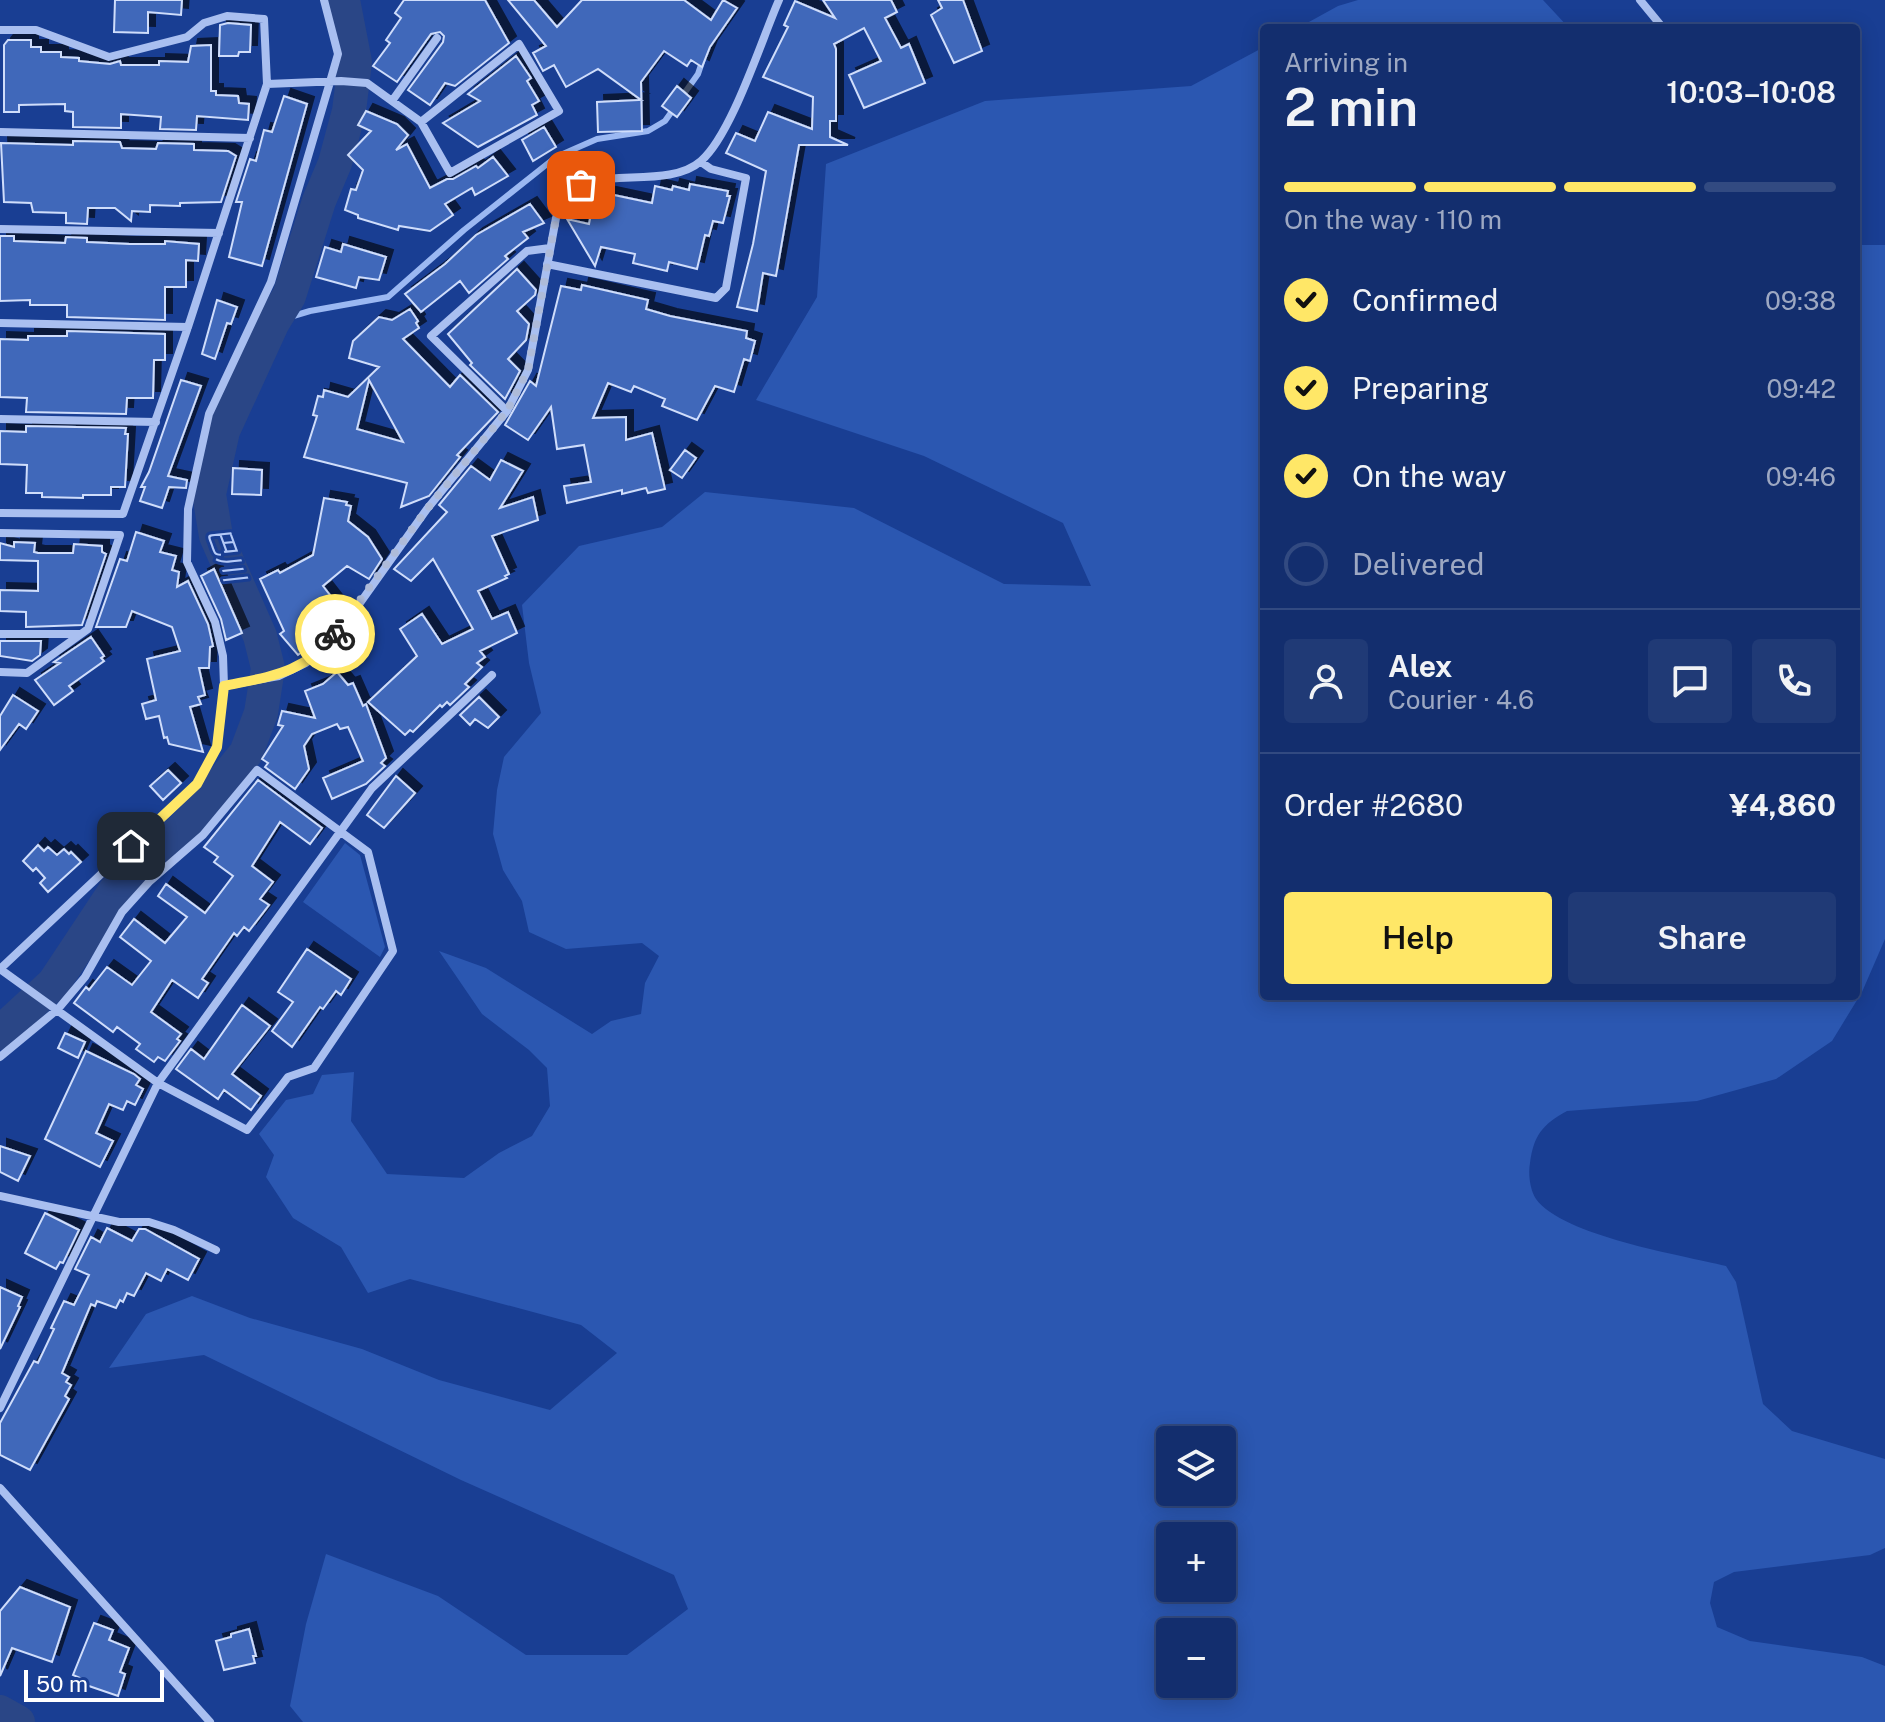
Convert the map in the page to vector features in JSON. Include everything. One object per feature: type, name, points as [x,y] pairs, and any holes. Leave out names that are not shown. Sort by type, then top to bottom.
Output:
[{"type":"street","points":[[0,1057],[58,1009],[85,977],[122,912],[149,882],[203,835],[257,770],[368,852],[393,951],[314,1068],[288,1077],[247,1130],[158,1083],[58,1009],[0,969],[197,784],[217,747],[224,686],[223,656],[215,622],[187,562],[188,509],[209,414],[271,282],[338,54],[324,0]]},
{"type":"street","points":[[224,686],[279,676],[306,663],[322,650],[360,603],[427,509],[507,411],[528,370],[556,218],[565,195],[581,185],[605,179],[667,176],[701,162],[735,108],[779,0]]},
{"type":"street","points":[[1640,0],[1660,24]]},
{"type":"street","points":[[0,30],[36,30],[109,57],[187,37],[204,23],[227,16],[264,19],[267,84],[123,514],[0,513]]},
{"type":"street","points":[[392,101],[437,38]]},
{"type":"street","points":[[267,84],[367,83],[421,122],[450,173],[559,111],[519,44],[421,122]]},
{"type":"street","points":[[0,132],[250,138]]},
{"type":"street","points":[[547,264],[716,298],[726,288],[746,178],[711,169],[701,162]]},
{"type":"street","points":[[0,229],[219,233]]},
{"type":"street","points":[[507,411],[431,336],[527,251],[550,248]]},
{"type":"street","points":[[0,323],[188,327]]},
{"type":"street","points":[[0,419],[156,422]]},
{"type":"street","points":[[0,533],[120,535],[88,629],[27,673],[1,674]]},
{"type":"street","points":[[0,634],[81,634]]},
{"type":"street","points":[[0,1408],[158,1083],[372,788],[492,675]]},
{"type":"street","points":[[0,1196],[119,1222],[149,1222],[216,1250]]},
{"type":"street","points":[[0,1488],[210,1722]]},
{"type":"shaded area","points":[[1358,0],[1543,0],[1565,24],[1305,24],[1338,6]]},
{"type":"shaded area","points":[[1260,49],[1260,1000],[1857,1000],[1832,1041],[1776,1079],[1697,1101],[1567,1111],[1541,1132],[1534,1145],[1529,1172],[1536,1199],[1550,1212],[1571,1224],[1653,1250],[1726,1266],[1736,1282],[1763,1404],[1792,1431],[1885,1459],[1885,1548],[1870,1555],[1734,1572],[1714,1582],[1710,1603],[1717,1627],[1750,1641],[1862,1657],[1885,1666],[1885,1722],[303,1722],[290,1706],[306,1624],[326,1554],[438,1596],[526,1655],[627,1655],[688,1609],[674,1575],[461,1480],[204,1355],[109,1368],[146,1314],[192,1296],[250,1318],[362,1349],[439,1380],[550,1410],[617,1353],[581,1325],[410,1279],[368,1293],[341,1247],[293,1218],[266,1177],[274,1155],[259,1134],[286,1100],[313,1094],[322,1075],[354,1072],[351,1121],[387,1174],[464,1178],[499,1153],[532,1136],[550,1106],[547,1068],[482,1014],[439,951],[486,968],[592,1034],[611,1021],[641,1014],[645,983],[659,956],[642,943],[566,949],[529,932],[522,901],[503,870],[493,834],[504,757],[541,713],[529,663],[522,605],[579,546],[662,527],[705,492],[854,508],[1004,584],[1091,586],[1063,523],[924,456],[756,400],[817,297],[826,164],[985,101],[1191,86]]},
{"type":"shaded area","points":[[1860,245],[1885,245],[1885,939],[1860,995]]},
{"type":"shaded area","points":[[345,843],[360,855],[385,947],[380,957],[303,902]]},
{"type":"building","points":[[115,0],[182,0],[181,15],[148,12],[148,33],[114,32]]},
{"type":"building","points":[[404,0],[485,0],[509,43],[455,86],[445,83],[430,105],[408,90],[443,42],[444,36],[440,32],[431,34],[397,82],[373,66],[390,43],[386,40],[401,18],[395,13]]},
{"type":"building","points":[[508,0],[534,0],[557,27],[582,0],[684,0],[711,20],[723,0],[737,8],[710,47],[702,67],[691,60],[687,66],[664,51],[641,82],[642,131],[598,132],[597,102],[641,100],[598,69],[566,87],[554,65],[543,71],[533,53],[546,46]]},
{"type":"building","points":[[823,0],[891,0],[897,12],[885,18],[901,48],[909,44],[925,83],[864,108],[849,75],[881,61],[864,28],[834,44],[836,121],[830,121],[830,137],[848,145],[799,145],[776,276],[763,273],[757,311],[737,307],[753,244],[766,171],[726,153],[736,133],[755,141],[768,112],[812,129],[813,97],[763,77],[788,27],[784,25],[795,1],[835,18]]},
{"type":"building","points":[[938,0],[963,0],[982,51],[954,63],[931,15],[942,8]]},
{"type":"building","points":[[220,25],[251,25],[250,52],[239,52],[238,56],[219,56]]},
{"type":"building","points":[[8,40],[31,40],[31,47],[41,47],[41,52],[61,52],[61,57],[79,58],[79,61],[110,64],[120,61],[121,65],[188,62],[191,46],[211,45],[211,91],[216,91],[216,95],[238,96],[239,103],[249,104],[248,120],[197,116],[196,130],[160,129],[161,117],[121,114],[121,128],[73,127],[73,112],[65,111],[65,104],[19,105],[19,112],[4,112],[4,45]]},
{"type":"building","points":[[516,56],[531,78],[527,81],[539,101],[532,105],[537,115],[478,147],[443,123],[480,101],[468,94]]},
{"type":"building","points":[[677,86],[691,98],[677,117],[662,106]]},
{"type":"building","points":[[284,96],[307,104],[262,266],[229,257],[242,202],[236,202],[250,159],[256,161],[264,130],[272,132]]},
{"type":"building","points":[[366,111],[397,124],[408,135],[396,150],[407,144],[430,188],[476,166],[478,168],[493,157],[508,176],[475,195],[472,188],[445,204],[453,215],[430,231],[399,226],[398,230],[358,218],[358,215],[345,210],[351,189],[356,190],[363,170],[348,155],[371,131],[358,125]]},
{"type":"building","points":[[544,127],[556,147],[533,161],[522,140]]},
{"type":"building","points":[[73,141],[120,142],[122,148],[156,149],[158,143],[194,144],[194,150],[228,151],[236,156],[221,202],[150,205],[150,212],[132,211],[131,221],[115,208],[88,208],[87,224],[66,223],[66,213],[33,212],[31,203],[4,202],[1,143],[73,145]]},
{"type":"building","points":[[690,184],[728,191],[727,196],[730,196],[723,223],[713,221],[709,236],[705,235],[697,269],[669,262],[667,271],[633,263],[635,254],[601,247],[595,266],[567,219],[589,224],[595,194],[652,203],[655,186],[689,190]]},
{"type":"building","points":[[530,204],[544,223],[523,232],[528,238],[505,256],[508,259],[469,293],[460,281],[421,312],[405,294],[445,264],[476,235]]},
{"type":"building","points":[[0,236],[14,236],[14,241],[65,243],[66,237],[87,238],[87,242],[199,244],[198,261],[186,260],[186,287],[165,287],[165,320],[67,317],[67,305],[30,305],[30,300],[0,301]]},
{"type":"building","points":[[343,244],[386,257],[379,280],[359,277],[356,288],[316,277],[325,247],[341,252]]},
{"type":"building","points":[[517,269],[536,290],[535,295],[517,311],[529,324],[526,340],[508,359],[520,371],[505,399],[470,365],[472,363],[448,334]]},
{"type":"building","points":[[582,285],[648,300],[646,309],[670,316],[747,331],[746,338],[755,341],[750,361],[744,359],[734,392],[715,386],[697,420],[662,406],[665,399],[634,386],[631,392],[608,383],[593,418],[626,417],[626,440],[652,433],[665,489],[648,493],[646,488],[622,494],[622,490],[567,503],[564,486],[591,482],[584,445],[557,449],[551,407],[528,440],[505,425],[530,381],[536,386],[561,286],[581,290]]},
{"type":"building","points":[[217,300],[237,307],[231,324],[227,323],[215,359],[202,354]]},
{"type":"building","points":[[410,309],[419,328],[403,339],[450,387],[460,375],[498,412],[457,455],[460,457],[429,496],[401,507],[407,483],[304,457],[317,416],[313,415],[318,396],[323,397],[324,390],[348,397],[379,367],[349,358],[353,341],[379,317],[392,320]],"holes":[[[369,380],[403,442],[357,429]]]},
{"type":"building","points":[[67,331],[165,334],[165,360],[154,360],[153,398],[127,398],[126,414],[26,412],[27,398],[0,397],[0,339],[67,336]]},
{"type":"building","points":[[181,380],[201,386],[168,476],[187,480],[186,488],[169,487],[162,508],[140,501],[145,487],[141,487]]},
{"type":"building","points":[[26,426],[126,428],[125,487],[111,487],[111,495],[83,495],[83,498],[42,497],[42,493],[26,493],[27,465],[0,464],[0,431],[26,432]]},
{"type":"building","points":[[685,450],[696,458],[682,478],[670,470]]},
{"type":"building","points":[[501,460],[523,471],[500,508],[533,497],[538,520],[492,536],[509,574],[505,576],[507,578],[478,591],[492,619],[508,612],[517,633],[480,651],[485,657],[477,663],[482,667],[465,684],[469,687],[450,705],[447,702],[442,707],[440,705],[413,732],[410,730],[405,735],[368,702],[417,656],[400,629],[422,614],[442,644],[473,629],[433,559],[411,581],[394,569],[447,512],[439,505],[471,466],[490,480]]},
{"type":"building","points":[[233,468],[262,470],[261,495],[232,494]]},
{"type":"building","points":[[324,498],[347,502],[346,505],[351,506],[348,521],[368,537],[382,559],[369,579],[347,566],[323,586],[340,608],[310,631],[317,641],[298,655],[280,634],[284,631],[260,579],[278,570],[280,573],[313,555]]},
{"type":"building","points":[[136,532],[164,541],[160,552],[176,556],[172,570],[179,572],[177,587],[188,581],[208,624],[213,646],[210,647],[209,668],[199,668],[205,695],[198,697],[201,704],[190,707],[203,752],[169,744],[167,737],[164,738],[159,716],[146,719],[142,704],[156,700],[147,659],[180,651],[172,627],[132,611],[126,627],[96,627],[120,559],[127,561]]},
{"type":"building","points":[[14,542],[35,543],[34,552],[38,553],[73,553],[74,544],[102,546],[102,552],[106,554],[82,625],[26,627],[26,612],[0,611],[0,590],[38,591],[38,561],[0,560],[0,543],[14,547]]},
{"type":"building","points":[[214,569],[242,633],[226,640],[221,619],[201,576]]},
{"type":"building","points":[[91,637],[104,661],[69,686],[73,691],[54,705],[35,680],[60,663],[54,662]]},
{"type":"building","points":[[0,641],[41,641],[40,655],[32,661],[0,656]]},
{"type":"building","points":[[337,672],[348,685],[353,683],[363,706],[366,704],[386,758],[381,763],[385,766],[366,784],[332,799],[323,778],[363,761],[348,727],[340,729],[337,724],[312,734],[304,746],[309,769],[295,789],[265,767],[268,763],[262,759],[283,726],[278,725],[282,711],[315,718],[305,691],[323,684]]},
{"type":"building","points":[[13,695],[38,711],[26,729],[19,724],[0,750],[0,716]]},
{"type":"building","points":[[479,697],[499,717],[488,728],[475,719],[470,725],[460,715]]},
{"type":"building","points":[[168,770],[181,783],[163,800],[150,786]]},
{"type":"building","points":[[396,776],[415,793],[384,828],[367,815]]},
{"type":"building","points":[[258,780],[322,828],[310,844],[280,822],[252,866],[273,882],[260,899],[269,905],[249,931],[244,927],[237,936],[234,933],[202,979],[208,983],[198,998],[172,980],[151,1012],[181,1034],[177,1039],[180,1041],[165,1061],[158,1057],[154,1062],[136,1049],[140,1044],[117,1027],[113,1032],[74,1003],[107,967],[132,985],[151,961],[120,937],[134,919],[165,943],[187,917],[158,896],[166,884],[205,913],[233,876],[214,862],[218,857],[204,847]]},
{"type":"building","points":[[38,845],[44,851],[48,847],[57,855],[64,849],[81,862],[48,892],[40,883],[45,878],[36,868],[33,871],[23,861]]},
{"type":"building","points":[[307,949],[351,979],[341,995],[336,991],[323,1009],[320,1007],[292,1047],[272,1031],[293,1002],[278,992]]},
{"type":"building","points":[[242,1005],[270,1026],[232,1074],[261,1096],[251,1110],[224,1090],[218,1099],[176,1069],[191,1049],[204,1059]]},
{"type":"building","points":[[65,1033],[85,1042],[78,1058],[58,1048]]},
{"type":"building","points":[[86,1051],[134,1074],[140,1079],[136,1085],[143,1089],[135,1105],[127,1101],[123,1110],[109,1104],[96,1133],[113,1141],[100,1167],[45,1139]]},
{"type":"building","points":[[0,1146],[30,1156],[18,1181],[0,1172]]},
{"type":"building","points":[[45,1213],[79,1230],[63,1263],[60,1262],[56,1269],[25,1253]]},
{"type":"building","points":[[107,1228],[132,1241],[139,1229],[145,1229],[199,1259],[188,1280],[167,1269],[161,1281],[146,1273],[134,1296],[127,1293],[116,1308],[97,1301],[95,1306],[91,1304],[62,1373],[69,1377],[66,1382],[71,1385],[65,1396],[69,1399],[30,1470],[0,1455],[0,1423],[34,1361],[38,1363],[64,1301],[74,1305],[89,1275],[75,1269],[91,1237],[100,1242]]},
{"type":"building","points":[[0,1287],[22,1297],[0,1349]]},
{"type":"building","points":[[20,1587],[70,1607],[52,1662],[12,1648],[0,1676],[0,1611]]},
{"type":"building","points":[[94,1623],[113,1630],[109,1640],[129,1648],[120,1672],[125,1674],[118,1696],[86,1685],[87,1681],[73,1675]]},
{"type":"building","points":[[249,1629],[255,1663],[224,1670],[216,1641]]},
{"type":"waterway","name":"巴川","points":[[0,1033],[54,983],[115,891],[190,822],[246,753],[261,713],[268,668],[260,636],[216,536],[209,494],[223,431],[273,322],[289,296],[319,201],[335,163],[349,111],[355,62],[343,0]]},
{"type":"waterway","points":[[681,98],[698,74],[703,59]]},
{"type":"waterway","points":[[273,322],[310,311],[388,297],[464,230],[556,157],[597,139],[648,131],[665,121],[675,107]]},
{"type":"waterway","points":[[0,1712],[18,1722]]},
{"type":"way so far","points":[[335,634],[427,509],[507,411],[528,370],[556,218],[565,195],[581,185]]},
{"type":"route","points":[[131,846],[197,784],[217,747],[224,686],[279,676],[306,663],[335,634]]}]
